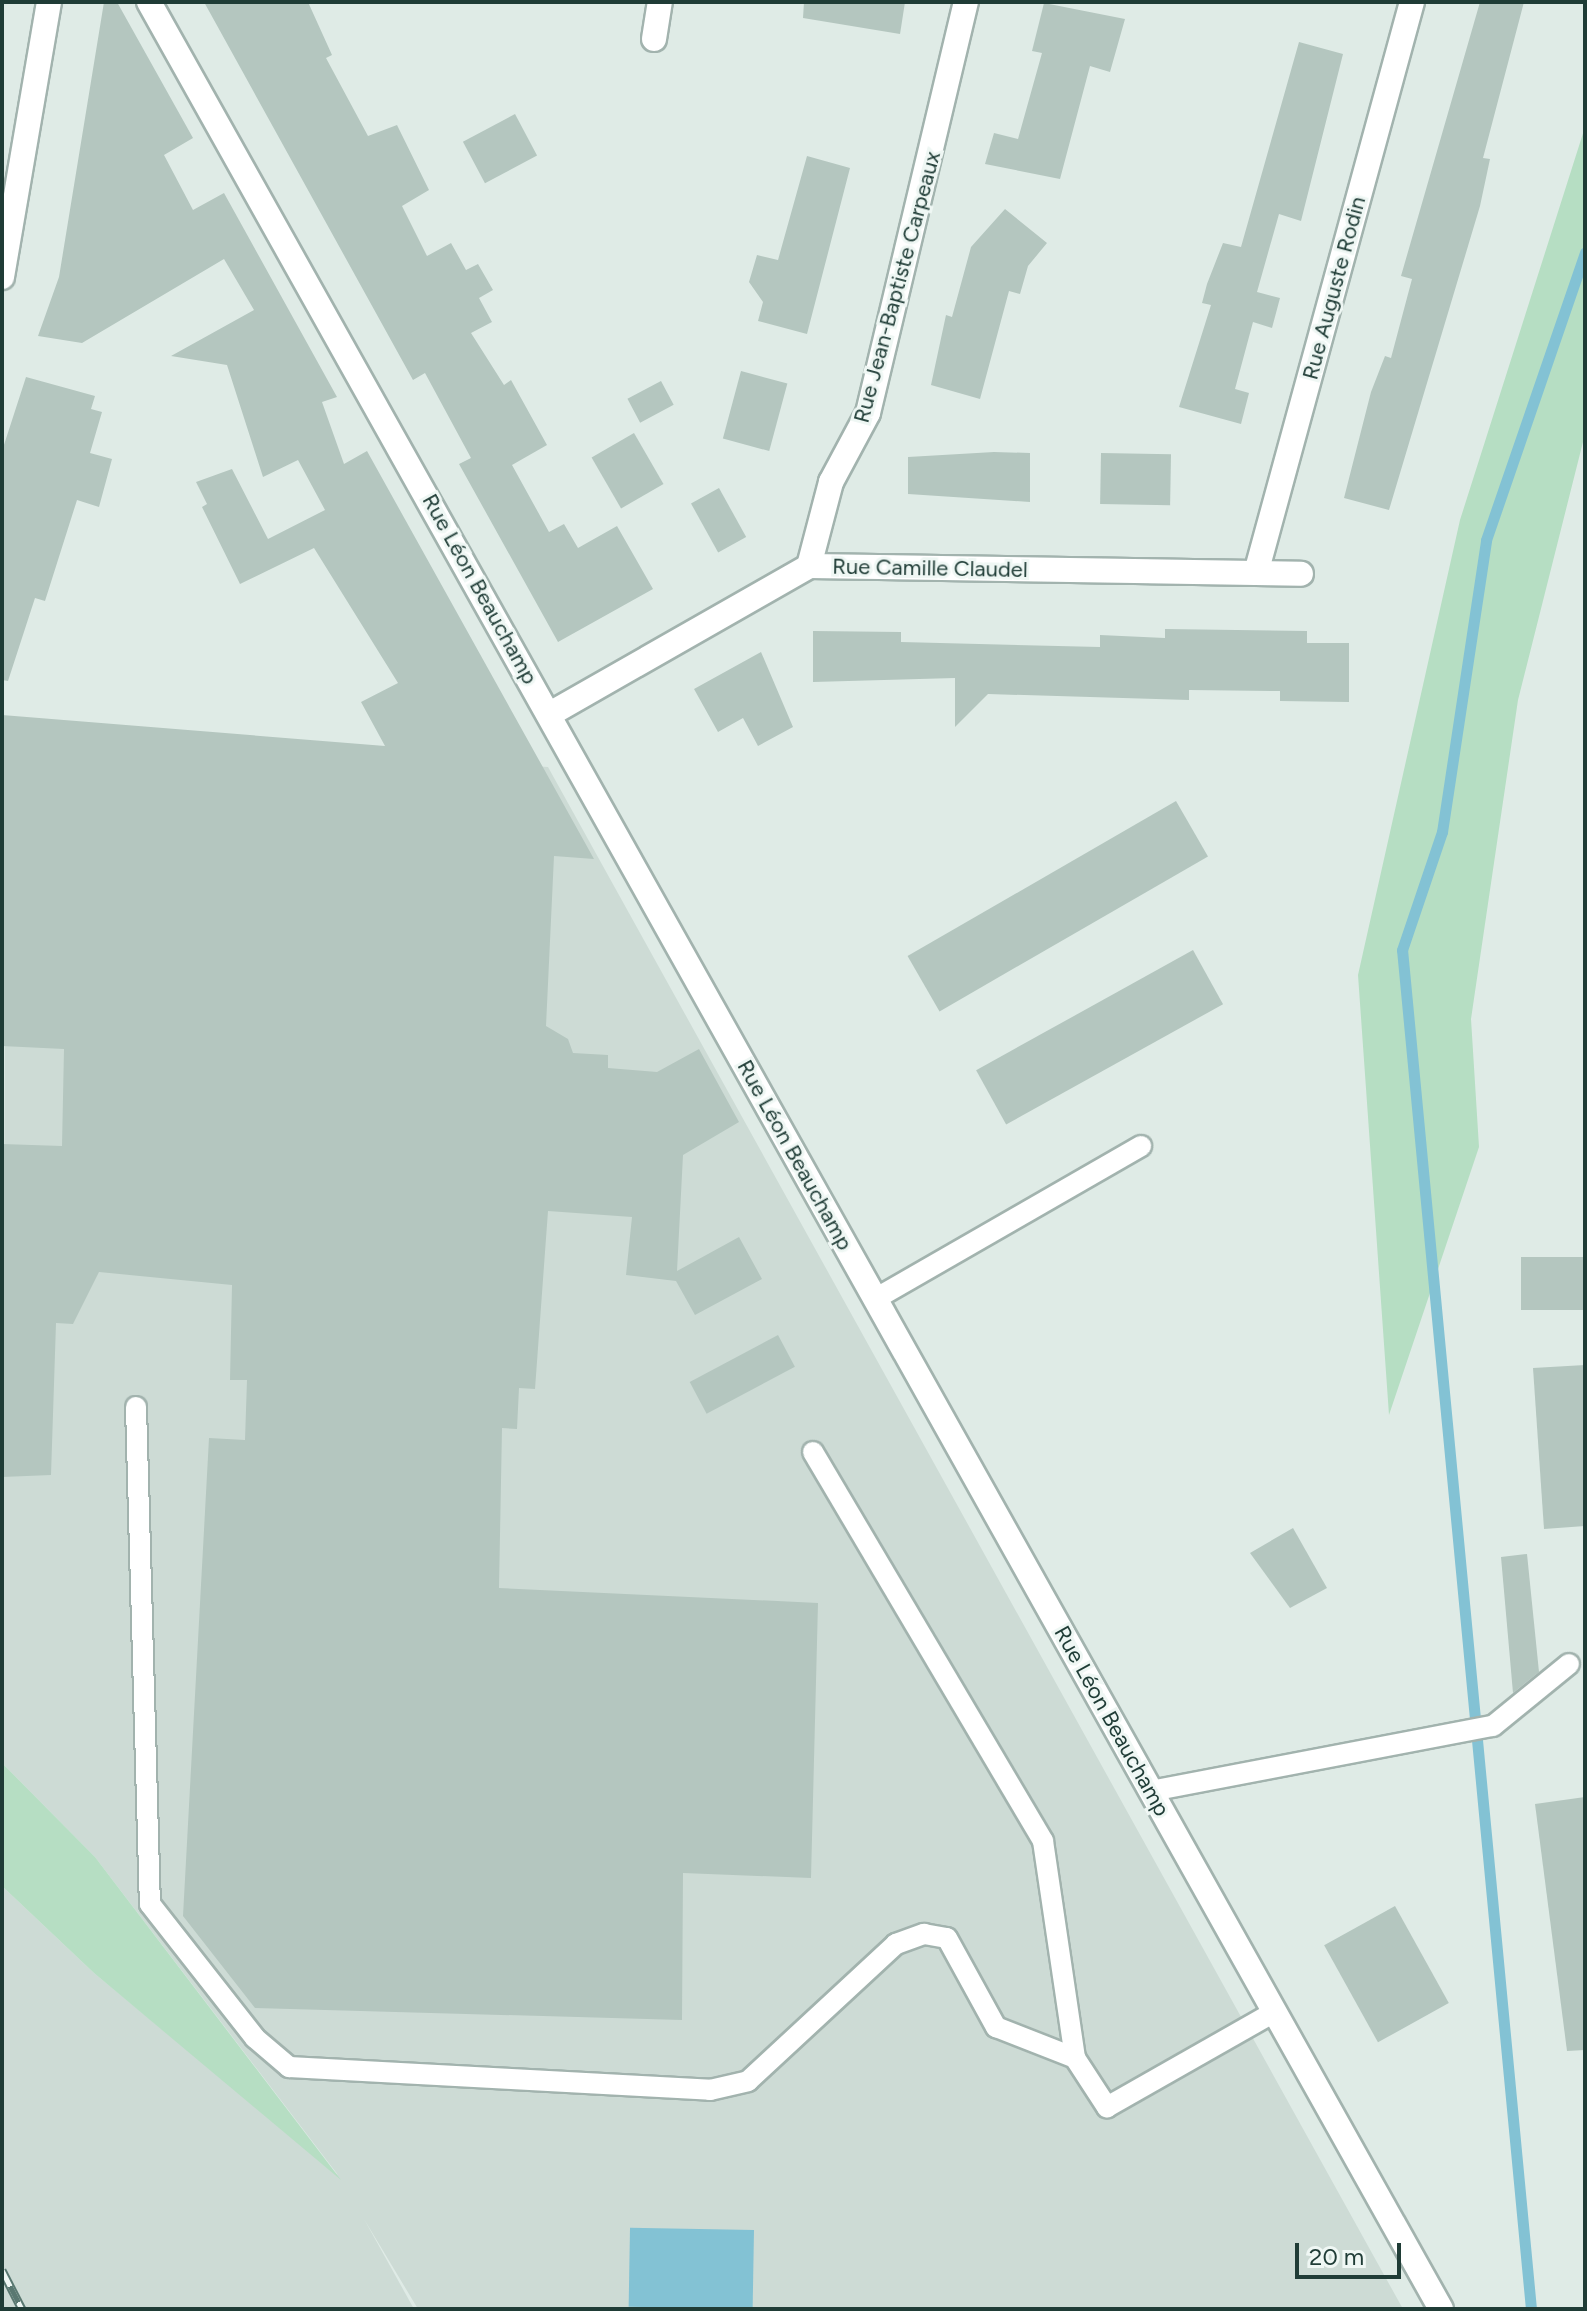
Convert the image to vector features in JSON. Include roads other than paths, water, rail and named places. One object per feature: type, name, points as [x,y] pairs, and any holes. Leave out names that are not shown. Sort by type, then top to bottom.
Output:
[{"type":"street","points":[[2,277],[49,2]]},
{"type":"street","name":"Rue Léon Beauchamp","points":[[149,2],[1441,2309]]},
{"type":"street","points":[[654,39],[660,2]]},
{"type":"street","name":"Rue Jean-Baptiste Carpeaux","points":[[809,566],[831,482],[868,413],[966,2]]},
{"type":"street","name":"Rue Auguste Rodin","points":[[1256,573],[1412,2]]},
{"type":"street","name":"Rue Camille Claudel","points":[[550,714],[809,566],[1301,574]]},
{"type":"lane","points":[[875,1299],[1141,1146]]},
{"type":"lane","points":[[136,1407],[150,1904],[255,2038],[289,2067],[710,2090],[748,2081],[896,1944],[924,1934],[947,1938],[996,2027],[1075,2058]]},
{"type":"lane","points":[[813,1452],[1043,1841],[1075,2058],[1107,2107],[1274,2012]]},
{"type":"lane","points":[[1151,1791],[1493,1726],[1569,1664]]},
{"type":"water","points":[[630,2228],[754,2230],[753,2309],[629,2307]]},
{"type":"waterway","points":[[1531,2309],[1402,950],[1442,832],[1486,540],[1585,253]]},
{"type":"railway","points":[[2,2270],[22,2309]]}]
